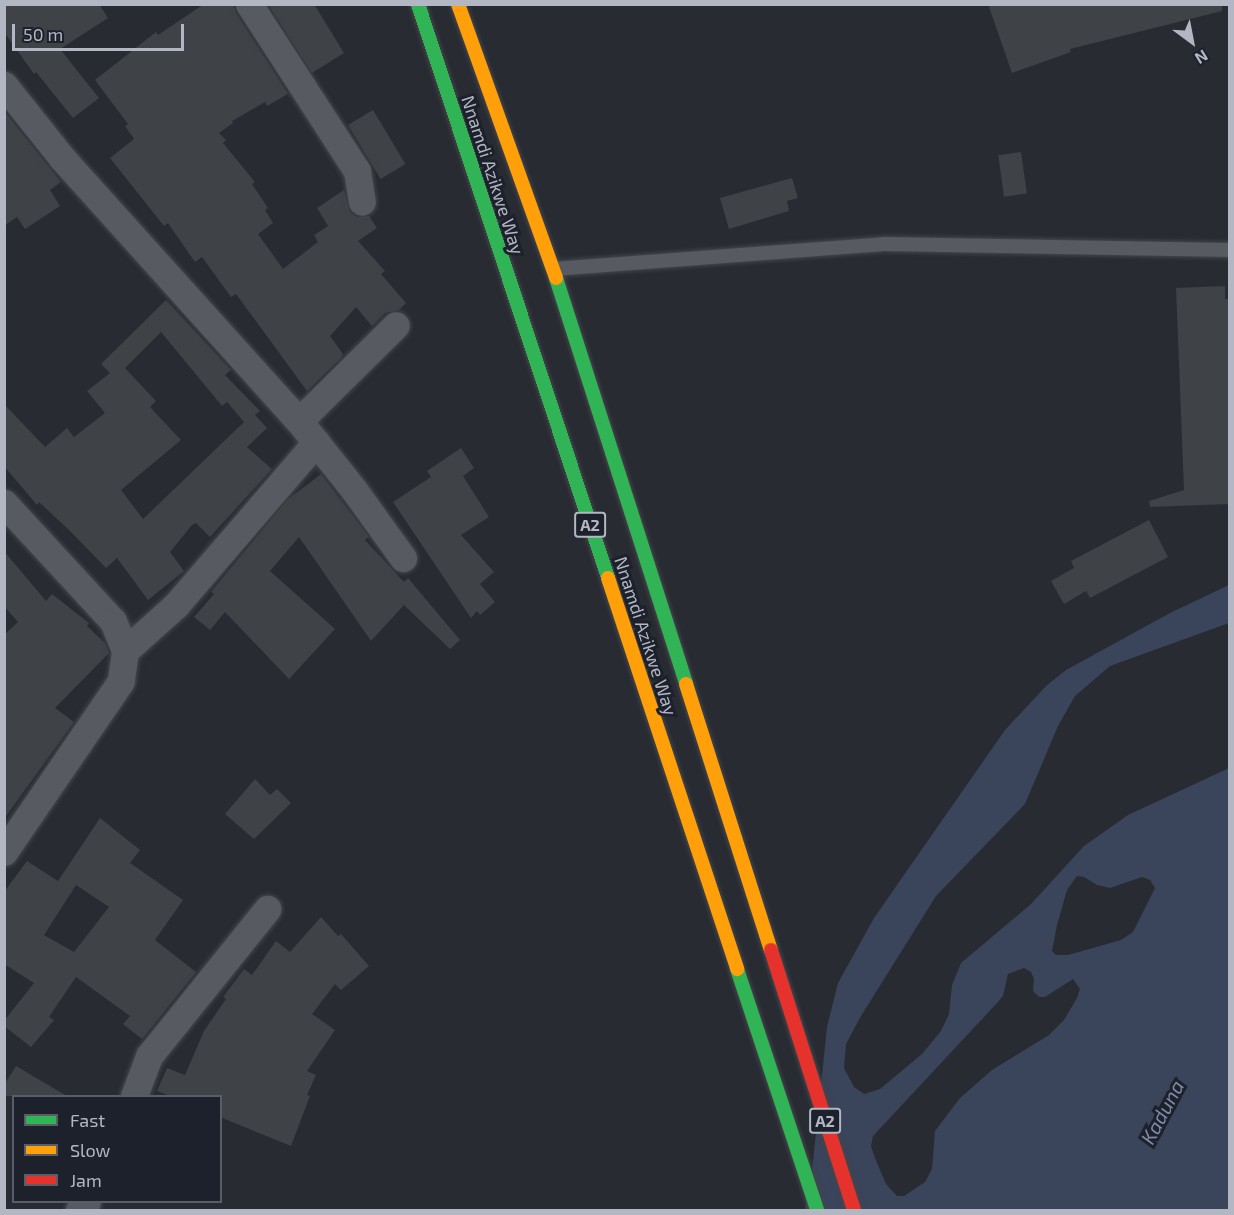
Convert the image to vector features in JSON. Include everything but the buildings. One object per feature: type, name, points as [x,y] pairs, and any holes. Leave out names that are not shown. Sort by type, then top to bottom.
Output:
[{"type":"highway","name":"Nnamdi Azikwe Way","points":[[418,4],[817,1210]]},
{"type":"highway","name":"Nnamdi Azikwe Way","points":[[458,4],[553,269],[795,1032],[854,1210]]},
{"type":"street","points":[[249,4],[357,171],[362,202]]},
{"type":"street","points":[[4,85],[62,158],[299,421],[403,558]]},
{"type":"street","points":[[299,421],[396,325]]},
{"type":"street","points":[[125,651],[176,605],[316,442]]},
{"type":"street","points":[[4,503],[113,621],[125,651],[121,681],[7,844]]},
{"type":"street","points":[[134,1095],[149,1056],[267,909]]},
{"type":"lane","points":[[553,269],[884,244],[1230,250]]},
{"type":"water","name":"Kaduna","points":[[1229,585],[1229,623],[1110,666],[1075,696],[1058,726],[1025,804],[936,896],[846,1044],[844,1068],[854,1087],[864,1094],[880,1089],[922,1054],[941,1031],[949,1014],[952,985],[961,963],[1031,904],[1084,846],[1128,815],[1229,768],[1229,1210],[805,1210],[812,1171],[827,1027],[838,983],[874,918],[1005,730],[1046,686],[1066,670],[1170,613]],"holes":[[[1077,876],[1110,888],[1142,877],[1150,880],[1155,888],[1133,932],[1121,940],[1068,955],[1056,955],[1052,951],[1057,925],[1067,890]],[[1024,968],[1031,972],[1034,979],[1033,991],[1039,997],[1045,997],[1073,979],[1080,989],[1077,998],[1064,1020],[1049,1035],[992,1070],[960,1098],[935,1131],[932,1169],[925,1182],[904,1196],[897,1196],[886,1184],[875,1158],[871,1146],[873,1136],[1003,996],[1008,974]]]},
{"type":"traffic: fast","points":[[418,4],[608,578]]},
{"type":"traffic: fast","points":[[556,278],[686,684]]},
{"type":"traffic: fast","points":[[737,969],[817,1210]]},
{"type":"traffic: slow","points":[[458,4],[556,278]]},
{"type":"traffic: slow","points":[[608,578],[737,969]]},
{"type":"traffic: slow","points":[[686,684],[771,950]]},
{"type":"traffic: jam","points":[[771,950],[854,1210]]}]
